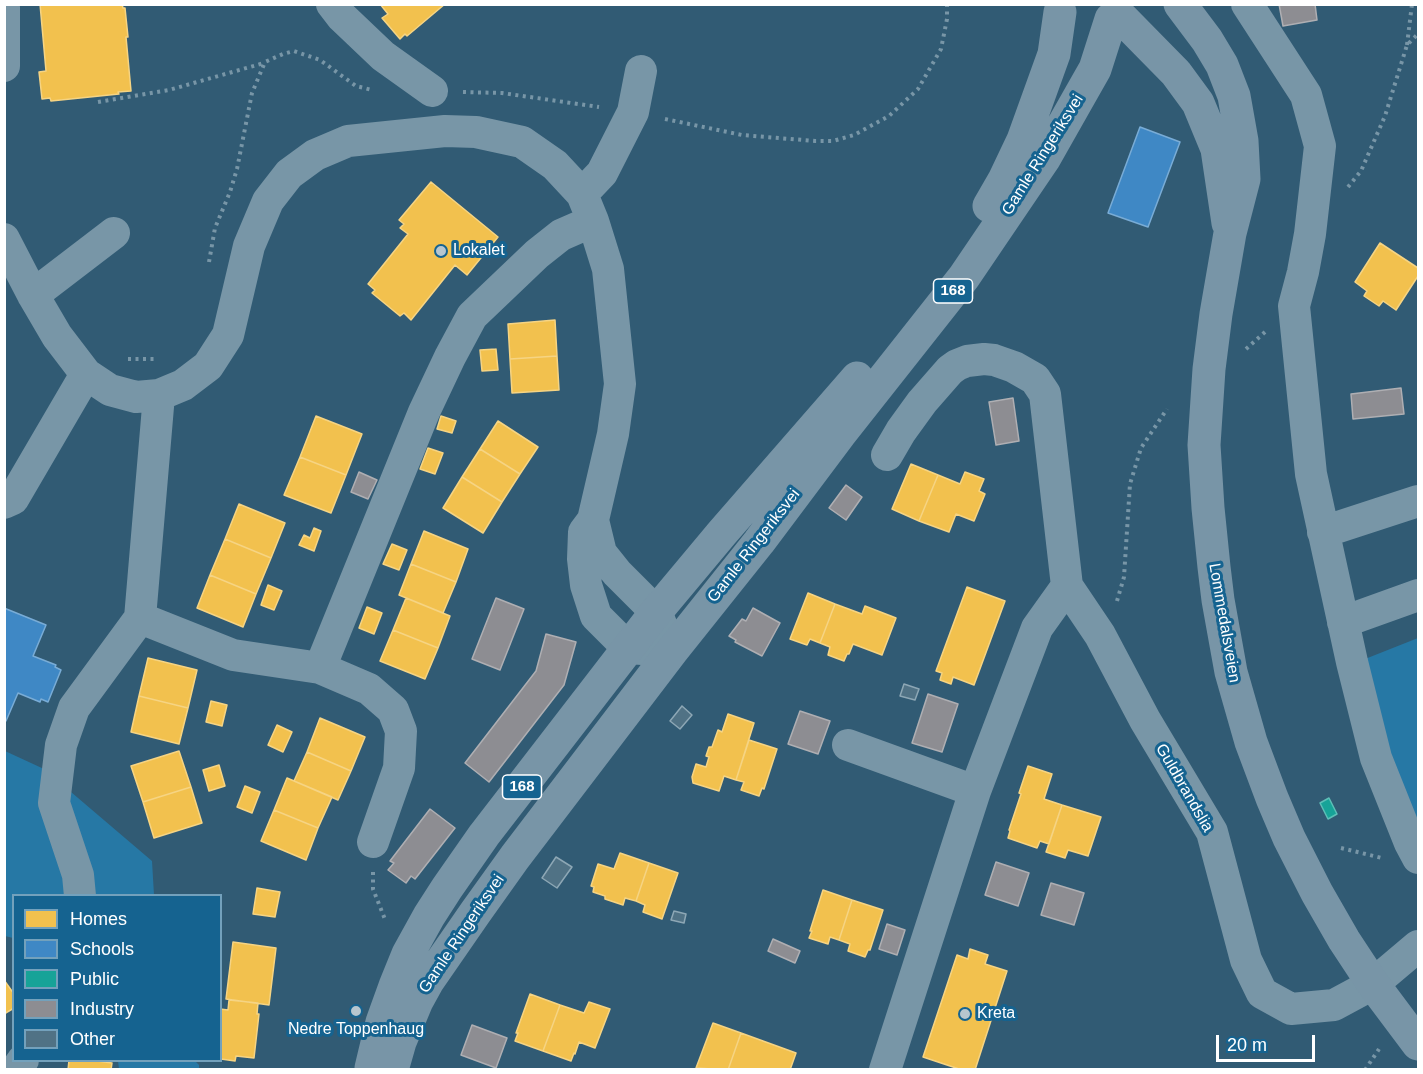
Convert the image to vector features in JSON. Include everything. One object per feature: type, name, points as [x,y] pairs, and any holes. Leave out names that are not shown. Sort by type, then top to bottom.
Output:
[{"type":"main road","name":"Lommedalsveien","points":[[1180,4],[1207,40],[1222,65],[1234,96],[1242,141],[1244,179],[1230,233],[1216,314],[1209,369],[1204,445],[1214,567],[1231,672],[1251,742],[1289,838],[1344,940],[1372,984],[1419,1044]]},
{"type":"main road","name":"168","points":[[1057,8],[1075,22],[1094,24],[1118,12]]},
{"type":"main road","name":"Gamle Ringeriksvei","points":[[370,1070],[382,1022],[408,954],[429,916],[484,835],[656,612],[750,500],[892,338],[973,230],[1004,180],[1023,140],[1054,54],[1057,8]]},
{"type":"main road","name":"Lommedalsveien","points":[[1118,12],[1176,73],[1198,103],[1217,149],[1230,233]]},
{"type":"main road","name":"Gamle Ringeriksvei","points":[[392,1070],[408,1020],[428,981],[515,857],[672,651],[964,277],[1044,159],[1095,69],[1118,12]]},
{"type":"street","points":[[332,4],[342,17],[383,56],[432,91]]},
{"type":"street","points":[[1247,4],[1306,95],[1320,146],[1310,234],[1294,306],[1311,474],[1343,622],[1376,758],[1410,843],[1419,858]]},
{"type":"street","points":[[4,7],[4,66]]},
{"type":"street","points":[[320,668],[424,412],[472,316],[537,254],[561,235],[587,207],[633,112],[641,71]]},
{"type":"street","points":[[4,239],[57,336],[86,374],[110,390],[136,397],[159,394],[183,385],[208,366],[228,335],[249,246],[268,201],[289,174],[315,155],[348,141],[445,130],[476,132],[522,142],[555,165],[587,207],[608,269],[620,384],[614,434],[593,520],[584,532],[583,559],[586,585],[596,616],[628,648],[672,651],[656,612],[617,573],[601,553],[593,520]]},
{"type":"street","points":[[33,295],[114,233]]},
{"type":"street","name":"Guldbrandslia","points":[[887,455],[922,402],[957,365],[967,361],[994,360],[1014,367],[1035,379],[1045,394],[1067,586],[1100,635],[1145,720],[1212,832],[1246,960],[1262,993],[1291,1008],[1334,1005],[1372,984]]},
{"type":"street","points":[[4,504],[13,499],[86,374]]},
{"type":"street","points":[[80,894],[78,875],[54,802],[61,745],[74,708],[140,618],[159,394]]},
{"type":"street","points":[[1323,532],[1419,501]]},
{"type":"street","points":[[885,1070],[975,791],[1037,627],[1067,586]]},
{"type":"street","points":[[1343,622],[1419,595]]},
{"type":"street","points":[[140,618],[233,655],[320,668],[369,689],[393,710],[401,731],[399,768],[373,842]]},
{"type":"street","points":[[848,745],[975,791]]},
{"type":"street","points":[[1372,984],[1419,946]]},
{"type":"path","points":[[1347,189],[1361,171],[1385,116],[1407,45],[1412,4]]},
{"type":"path","points":[[1407,45],[1419,34]]},
{"type":"path","points":[[98,102],[170,90],[265,62]]},
{"type":"path","points":[[1100,635],[1116,605],[1124,577],[1130,484],[1141,448],[1167,409]]},
{"type":"path","points":[[373,842],[373,889],[389,928]]},
{"type":"path","points":[[1365,1070],[1379,1049]]},
{"type":"shaded area","points":[[1418,638],[1418,827],[1389,755],[1365,659]]},
{"type":"shaded area","points":[[5,751],[44,769],[152,861],[154,894],[12,894],[12,938],[5,936]]},
{"type":"shaded area","points":[[118,1062],[196,1062],[199,1065],[199,1069],[119,1069]]},
{"type":"building: Homes","points":[[40,4],[122,4],[125,8],[128,37],[126,37],[131,91],[51,101],[50,98],[42,99],[39,72],[46,71]]},
{"type":"building: Homes","points":[[380,4],[445,4],[407,36],[405,34],[400,39],[382,18],[388,14]]},
{"type":"building: Homes","name":"Lokalet","points":[[431,182],[498,237],[467,275],[455,265],[411,320],[404,313],[400,316],[372,293],[375,290],[368,284],[408,234],[400,228],[404,224],[399,220]]},
{"type":"building: Homes","points":[[1380,243],[1418,268],[1418,276],[1396,310],[1383,301],[1379,306],[1364,296],[1367,291],[1355,282]]},
{"type":"building: Homes","points":[[555,320],[557,356],[510,359],[508,324]]},
{"type":"building: Homes","points":[[496,349],[498,370],[482,371],[480,350]]},
{"type":"building: Homes","points":[[557,356],[559,390],[512,393],[510,359]]},
{"type":"building: Homes","points":[[316,416],[362,434],[346,475],[300,457]]},
{"type":"building: Homes","points":[[441,416],[456,421],[452,433],[437,429]]},
{"type":"building: Homes","points":[[498,421],[538,447],[520,474],[480,449]]},
{"type":"building: Homes","points":[[428,448],[443,453],[435,474],[420,469]]},
{"type":"building: Homes","points":[[480,449],[520,474],[502,502],[462,477]]},
{"type":"building: Homes","points":[[300,457],[346,475],[331,513],[284,495]]},
{"type":"building: Homes","points":[[911,464],[938,475],[919,521],[892,509]]},
{"type":"building: Homes","points":[[965,472],[984,479],[979,491],[985,494],[974,521],[956,514],[949,532],[919,521],[938,475],[960,484]]},
{"type":"building: Homes","points":[[462,477],[502,502],[483,533],[443,508]]},
{"type":"building: Homes","points":[[239,504],[285,523],[271,558],[225,539]]},
{"type":"building: Homes","points":[[314,528],[321,531],[314,551],[299,545],[304,535],[310,538]]},
{"type":"building: Homes","points":[[424,531],[468,549],[456,582],[411,564]]},
{"type":"building: Homes","points":[[225,539],[271,558],[256,594],[210,575]]},
{"type":"building: Homes","points":[[392,544],[407,550],[399,570],[383,564]]},
{"type":"building: Homes","points":[[411,564],[456,582],[443,613],[399,595]]},
{"type":"building: Homes","points":[[210,575],[256,594],[243,627],[197,608]]},
{"type":"building: Homes","points":[[268,585],[282,591],[274,610],[261,605]]},
{"type":"building: Homes","points":[[967,587],[1005,601],[974,685],[953,677],[951,684],[940,680],[942,673],[936,671]]},
{"type":"building: Homes","points":[[808,593],[835,604],[820,643],[810,639],[807,645],[790,639]]},
{"type":"building: Homes","points":[[406,598],[450,616],[438,648],[393,630]]},
{"type":"building: Homes","points":[[835,604],[862,614],[865,606],[896,618],[882,655],[853,644],[844,661],[828,655],[830,647],[820,643]]},
{"type":"building: Homes","points":[[367,607],[382,613],[374,634],[359,628]]},
{"type":"building: Homes","points":[[393,630],[438,648],[425,679],[380,661]]},
{"type":"building: Homes","points":[[148,658],[197,670],[188,708],[139,696]]},
{"type":"building: Homes","points":[[139,696],[188,708],[179,744],[131,732]]},
{"type":"building: Homes","points":[[211,701],[227,705],[222,726],[206,722]]},
{"type":"building: Homes","points":[[728,714],[754,723],[736,780],[724,776],[719,791],[693,783],[692,777],[696,764],[706,767],[709,747],[712,747],[718,730],[722,732]]},
{"type":"building: Homes","points":[[320,718],[365,737],[351,771],[307,752]]},
{"type":"building: Homes","points":[[277,725],[292,732],[283,752],[268,745]]},
{"type":"building: Homes","points":[[749,740],[777,749],[764,789],[762,788],[759,796],[741,790],[744,782],[736,780]]},
{"type":"building: Homes","points":[[179,751],[191,787],[143,802],[131,766]]},
{"type":"building: Homes","points":[[307,752],[351,771],[338,800],[294,781]]},
{"type":"building: Homes","points":[[219,765],[225,786],[209,791],[203,770]]},
{"type":"building: Homes","points":[[1028,766],[1052,774],[1044,799],[1062,805],[1049,844],[1040,841],[1037,848],[1008,838]]},
{"type":"building: Homes","points":[[287,778],[332,797],[318,828],[274,810]]},
{"type":"building: Homes","points":[[245,786],[260,792],[252,813],[237,807]]},
{"type":"building: Homes","points":[[191,787],[202,823],[154,838],[143,802]]},
{"type":"building: Homes","points":[[1062,805],[1101,817],[1088,856],[1068,850],[1065,858],[1046,852]]},
{"type":"building: Homes","points":[[274,810],[318,828],[306,860],[261,841]]},
{"type":"building: Homes","points":[[620,853],[649,863],[636,901],[625,898],[623,905],[593,892],[594,887],[591,886],[598,864],[614,869]]},
{"type":"building: Homes","points":[[649,863],[678,873],[662,919],[643,912],[645,905],[636,901]]},
{"type":"building: Homes","points":[[257,888],[280,892],[275,917],[253,914]]},
{"type":"building: Homes","points":[[823,890],[852,900],[839,940],[830,937],[828,944],[809,938]]},
{"type":"building: Homes","points":[[852,900],[883,910],[870,950],[865,957],[848,951],[850,944],[839,940]]},
{"type":"building: Homes","points":[[233,942],[276,948],[269,1005],[226,999]]},
{"type":"building: Homes","name":"Kreta","points":[[970,949],[988,955],[985,964],[1007,971],[975,1070],[962,1070],[923,1057],[957,955],[968,959]]},
{"type":"building: Homes","points":[[4,980],[12,991],[12,1009],[4,1014]]},
{"type":"building: Homes","points":[[530,994],[560,1005],[543,1051],[515,1041]]},
{"type":"building: Homes","points":[[229,1000],[258,1003],[254,1058],[236,1056],[235,1061],[222,1059],[222,1009],[228,1010]]},
{"type":"building: Homes","points":[[589,1002],[610,1009],[595,1048],[579,1042],[571,1061],[543,1051],[560,1005],[584,1013]]},
{"type":"building: Homes","points":[[713,1023],[741,1033],[728,1070],[696,1068]]},
{"type":"building: Homes","points":[[741,1033],[796,1053],[790,1070],[728,1070]]},
{"type":"building: Homes","points":[[69,1062],[112,1063],[111,1070],[68,1070]]},
{"type":"building: Schools","points":[[1140,127],[1180,142],[1148,227],[1108,213]]},
{"type":"building: Schools","points":[[4,608],[46,625],[33,656],[56,665],[55,667],[61,670],[48,702],[41,699],[40,702],[18,693],[6,721],[4,720]]},
{"type":"building: Public","points":[[1329,798],[1337,814],[1328,819],[1320,803]]},
{"type":"building: Industry","points":[[1279,4],[1315,4],[1317,20],[1283,26]]},
{"type":"building: Industry","points":[[1401,388],[1404,414],[1353,419],[1351,394]]},
{"type":"building: Industry","points":[[1013,398],[1019,441],[996,445],[989,402]]},
{"type":"building: Industry","points":[[359,472],[377,480],[368,499],[351,492]]},
{"type":"building: Industry","points":[[846,485],[862,497],[846,520],[829,508]]},
{"type":"building: Industry","points":[[496,598],[524,609],[500,670],[472,659]]},
{"type":"building: Industry","points":[[753,608],[780,623],[762,656],[735,642],[736,640],[729,636],[742,619],[746,621]]},
{"type":"building: Industry","points":[[546,634],[576,642],[564,685],[489,782],[465,763],[536,671]]},
{"type":"building: Industry","points":[[928,694],[958,704],[942,752],[912,743]]},
{"type":"building: Industry","points":[[800,711],[830,721],[818,754],[788,744]]},
{"type":"building: Industry","points":[[430,809],[455,828],[415,879],[411,876],[406,883],[388,870],[394,863],[390,861]]},
{"type":"building: Industry","points":[[996,862],[1029,873],[1018,906],[985,895]]},
{"type":"building: Industry","points":[[1051,883],[1084,893],[1074,925],[1041,915]]},
{"type":"building: Industry","points":[[887,924],[905,930],[897,955],[879,949]]},
{"type":"building: Industry","points":[[773,939],[800,951],[795,963],[768,951]]},
{"type":"building: Industry","points":[[472,1025],[507,1038],[496,1068],[461,1055]]},
{"type":"building: Other","points":[[904,684],[919,689],[915,700],[900,696]]},
{"type":"building: Other","points":[[682,706],[692,715],[680,729],[670,721]]},
{"type":"building: Other","points":[[556,857],[572,867],[557,888],[542,878]]},
{"type":"building: Other","points":[[674,911],[686,914],[684,923],[671,920]]},
{"type":"place","name":"Lokalet","points":[[441,251]]},
{"type":"place","name":"Nedre Toppenhaug","points":[[356,1011]]},
{"type":"place","name":"Kreta","points":[[965,1014]]}]
